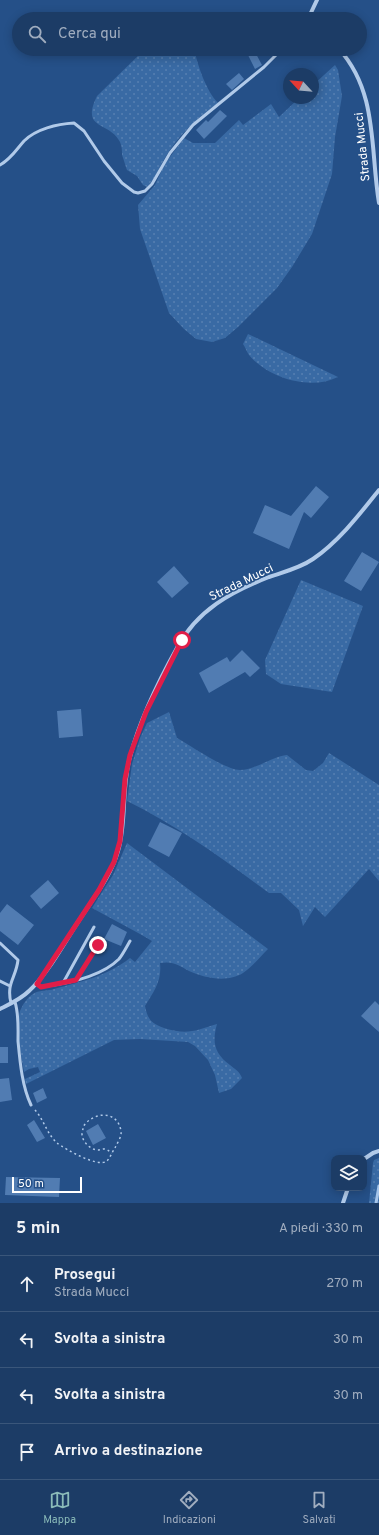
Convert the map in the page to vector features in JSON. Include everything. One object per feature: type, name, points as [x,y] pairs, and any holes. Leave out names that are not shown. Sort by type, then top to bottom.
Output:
[{"type":"street","points":[[311,12],[317,0]]},
{"type":"street","name":"Strada Mucci","points":[[344,56],[354,69],[367,103],[379,202]]},
{"type":"street","name":"Strada Mucci","points":[[0,1008],[13,1003],[24,996],[37,984],[96,895],[112,867],[120,841],[124,786],[130,755],[146,712],[177,647],[184,636],[203,614],[219,601],[264,579],[313,559],[342,534],[379,490]]},
{"type":"street","points":[[367,1157],[379,1151]]},
{"type":"street","points":[[343,1203],[347,1191]]},
{"type":"lane","points":[[0,165],[9,159],[24,141],[35,133],[56,126],[74,123],[84,130],[104,161],[122,184],[134,192],[138,193],[145,191],[152,184],[170,153],[193,125],[264,67],[275,56]]},
{"type":"lane","points":[[63,983],[94,927]]},
{"type":"lane","points":[[37,984],[41,987],[76,980],[98,973],[119,959],[130,941]]},
{"type":"lane","points":[[0,943],[18,960],[17,968],[9,992],[18,1011],[18,1043],[22,1073],[28,1100],[31,1105]]},
{"type":"lane","points":[[76,980],[98,945]]},
{"type":"lane","points":[[0,981],[10,986]]},
{"type":"path","points":[[31,1105],[42,1118],[50,1135],[63,1148],[89,1160],[103,1163],[112,1153],[121,1134],[121,1129],[116,1121],[109,1115],[102,1114],[87,1122],[83,1126],[82,1136],[90,1147],[97,1150],[103,1148],[107,1149],[112,1153]]},
{"type":"shaded area","points":[[138,56],[196,56],[206,85],[218,103],[198,119],[180,137],[167,155],[154,179],[147,187],[143,185],[137,176],[127,170],[122,155],[121,144],[115,135],[94,120],[92,115],[93,107],[97,96]]},
{"type":"shaded area","points":[[335,65],[338,70],[342,96],[335,137],[332,174],[312,234],[277,288],[238,327],[225,338],[212,342],[196,339],[169,313],[140,229],[138,205],[155,185],[164,165],[184,138],[193,143],[215,143],[239,120],[243,125],[271,104],[279,117],[293,104],[319,104],[319,80]]},
{"type":"shaded area","points":[[248,334],[338,377],[315,383],[290,380],[278,376],[257,363],[249,355],[243,344]]},
{"type":"shaded area","points":[[301,580],[363,606],[332,692],[281,684],[266,674],[265,660]]},
{"type":"shaded area","points":[[169,712],[177,738],[199,752],[234,769],[240,770],[251,768],[275,758],[287,755],[306,770],[313,771],[323,763],[329,753],[379,785],[379,881],[369,869],[325,917],[315,907],[303,926],[299,910],[281,893],[269,893],[182,832],[127,801],[132,764],[140,738],[147,723]]},
{"type":"shaded area","points":[[127,843],[268,949],[243,973],[223,979],[202,976],[176,964],[160,963],[159,981],[145,1006],[147,1015],[153,1023],[172,1030],[185,1032],[203,1029],[217,1024],[215,1030],[215,1042],[218,1052],[225,1061],[239,1072],[242,1078],[231,1089],[219,1093],[215,1075],[208,1060],[195,1046],[188,1042],[140,1039],[114,1040],[26,1084],[25,1079],[40,1072],[38,1067],[24,1072],[18,1024],[20,1011],[27,999],[38,992],[52,990],[94,978],[112,970],[130,958],[135,962],[152,941],[92,908],[113,875]]},
{"type":"shaded area","points":[[379,1158],[379,1203],[369,1203],[373,1163],[374,1160]]},
{"type":"building","points":[[248,56],[257,56],[262,65],[255,69]]},
{"type":"building","points":[[239,73],[244,79],[232,90],[226,84]]},
{"type":"building","points":[[220,110],[227,116],[204,139],[196,130],[206,120],[208,122]]},
{"type":"building","points":[[316,486],[329,497],[311,518],[304,512],[289,549],[253,533],[265,505],[291,516]]},
{"type":"building","points":[[362,552],[379,562],[361,591],[344,581]]},
{"type":"building","points":[[174,566],[189,583],[172,598],[157,582]]},
{"type":"building","points":[[242,650],[260,668],[250,677],[245,672],[209,693],[199,673],[227,657],[230,662]]},
{"type":"building","points":[[81,709],[83,736],[59,738],[57,711]]},
{"type":"building","points":[[160,822],[182,833],[169,857],[148,846]]},
{"type":"building","points":[[48,880],[59,893],[41,909],[30,896]]},
{"type":"building","points":[[7,904],[34,925],[18,945],[0,931],[0,913]]},
{"type":"building","points":[[112,924],[127,932],[121,946],[104,939]]},
{"type":"building","points":[[375,1001],[379,1005],[379,1032],[361,1016]]},
{"type":"building","points":[[0,1047],[8,1047],[8,1063],[0,1063]]},
{"type":"building","points":[[9,1078],[12,1100],[0,1102],[0,1079]]},
{"type":"building","points":[[43,1088],[47,1098],[37,1103],[33,1093]]},
{"type":"building","points":[[34,1120],[45,1138],[37,1142],[27,1125]]},
{"type":"building","points":[[98,1124],[106,1138],[93,1145],[86,1131]]},
{"type":"building","points":[[6,1177],[60,1178],[59,1197],[5,1195]]},
{"type":"waterway","points":[[376,1203],[379,1186]]},
{"type":"route","points":[[98,945],[76,980],[41,987],[37,984],[99,890],[114,862],[118,851],[122,829],[125,779],[130,755],[146,712],[177,647],[182,640]]}]
